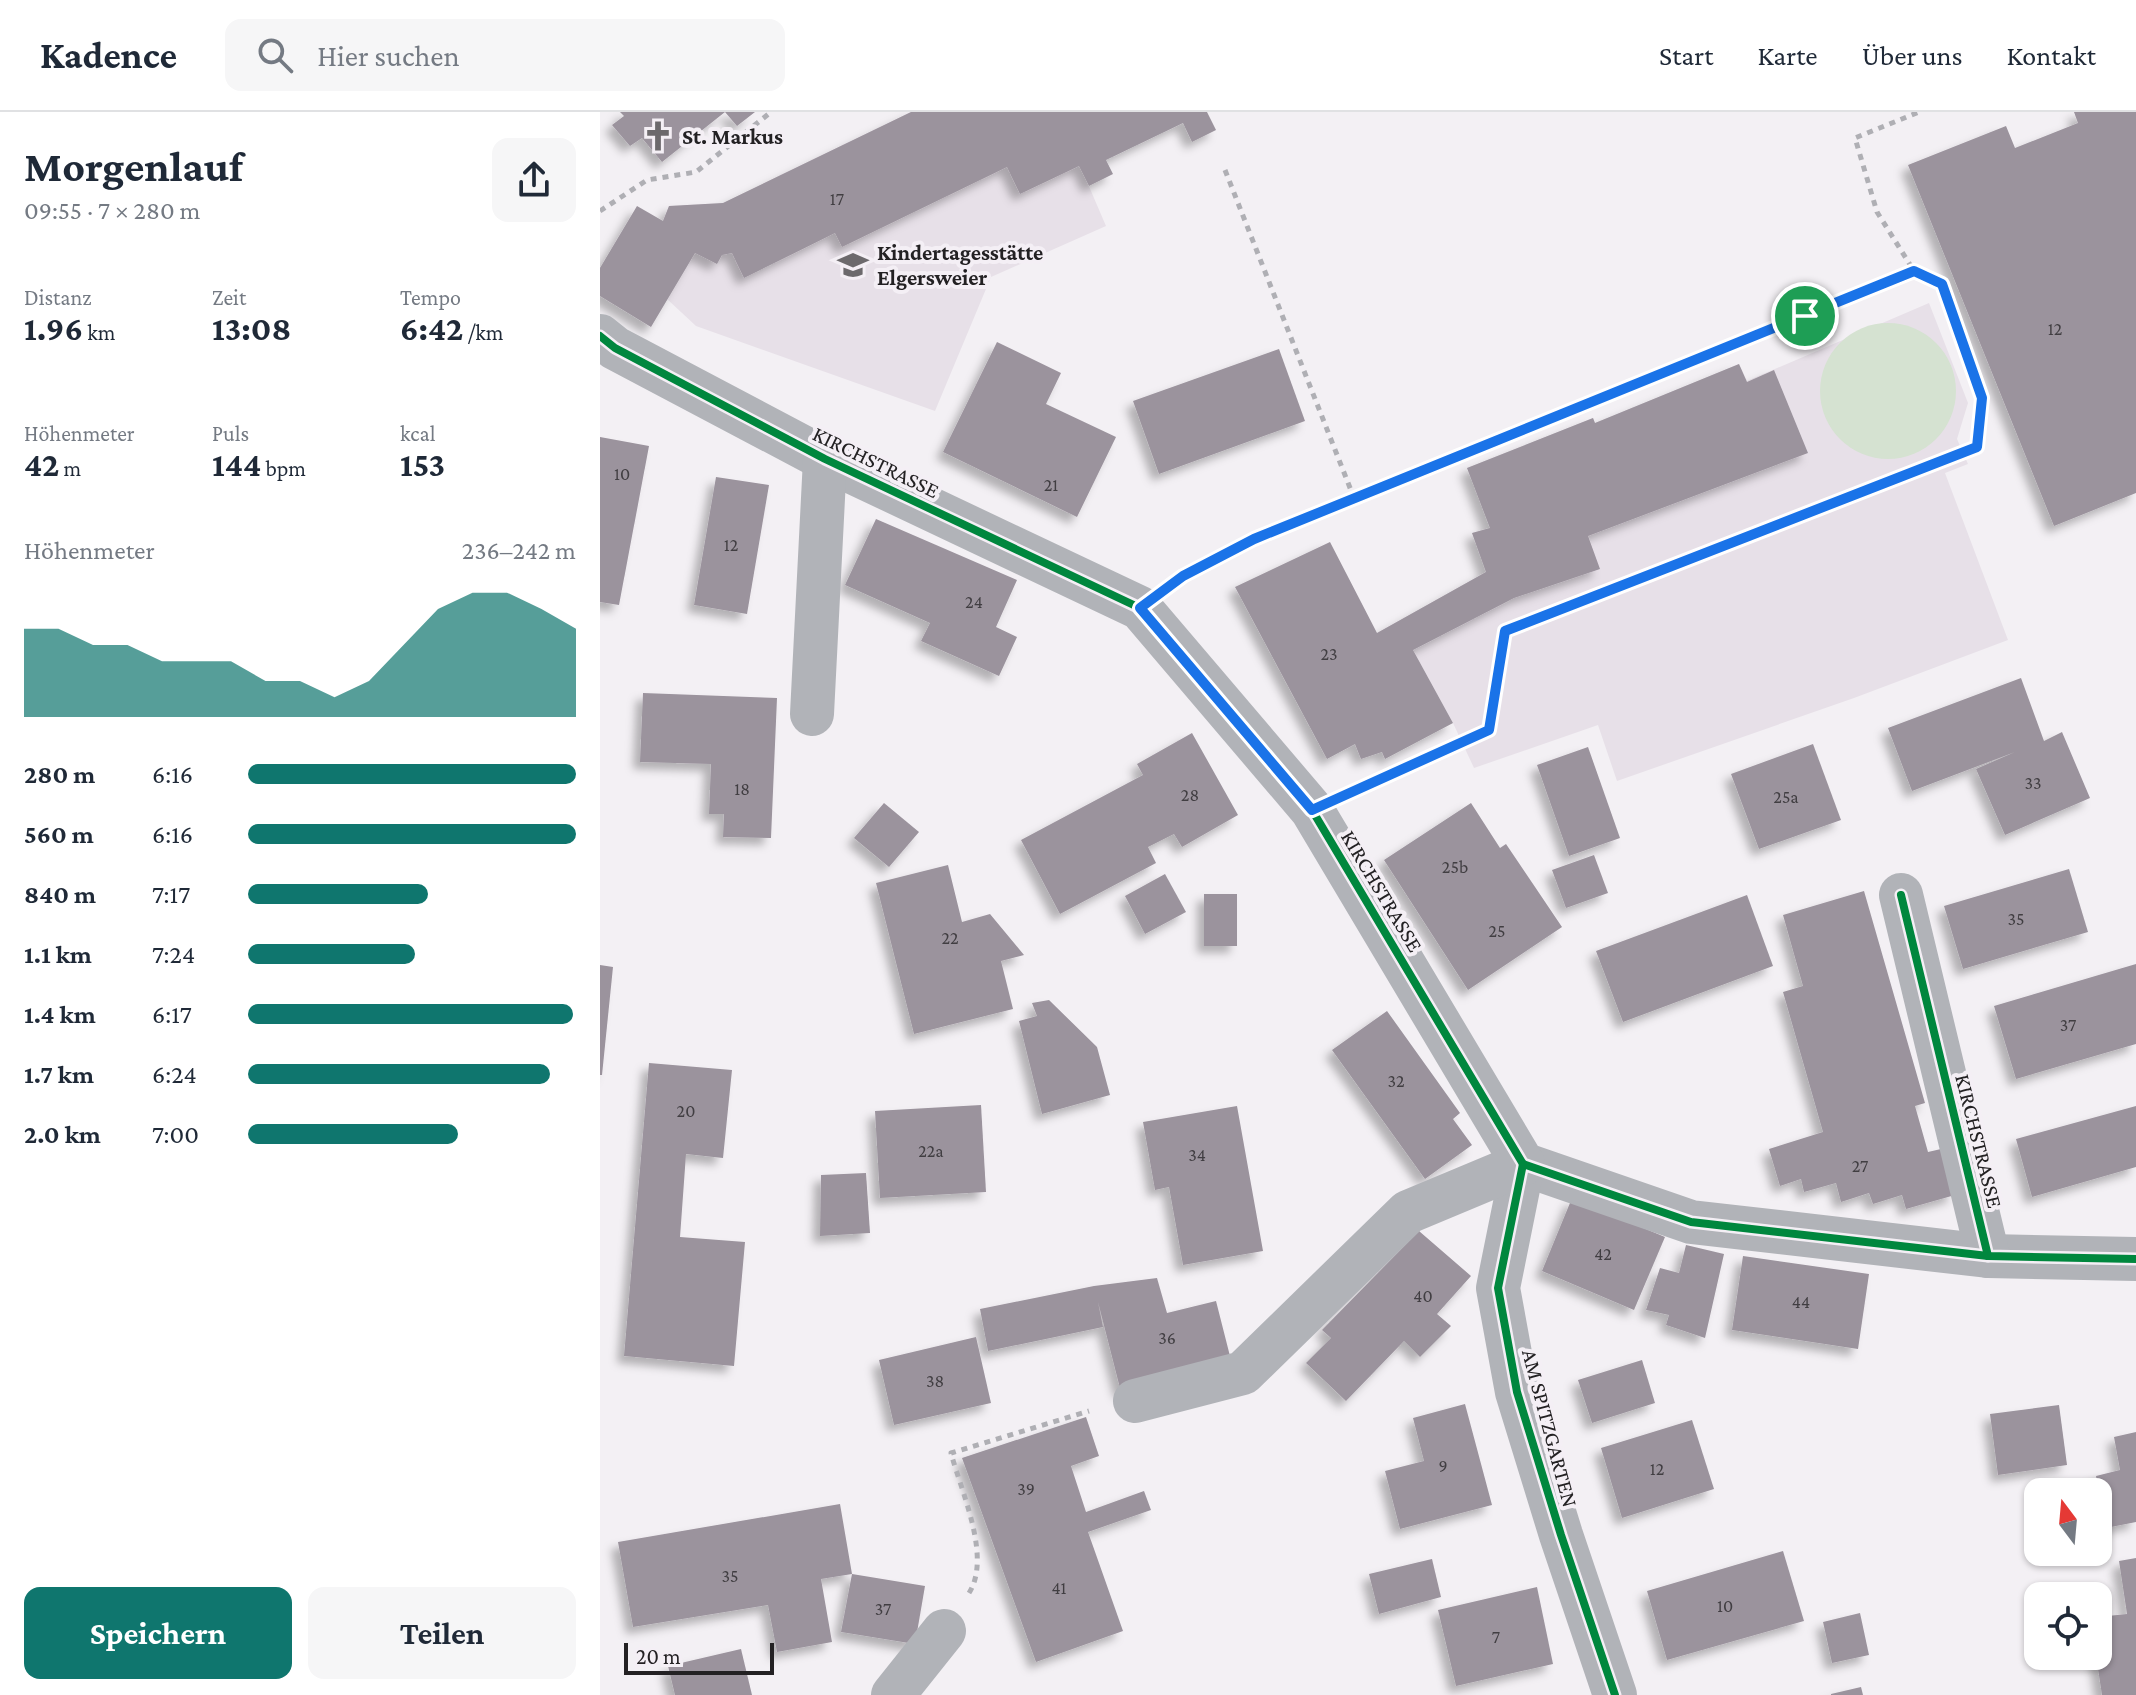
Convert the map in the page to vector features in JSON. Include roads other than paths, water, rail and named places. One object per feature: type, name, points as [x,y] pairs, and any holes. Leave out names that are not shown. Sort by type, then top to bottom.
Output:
[{"type":"street","name":"KIRCHSTRASSE","points":[[600,336],[615,348],[825,459],[1140,608],[1312,810],[1523,1164]]},
{"type":"street","name":"KIRCHSTRASSE","points":[[812,714],[825,459]]},
{"type":"street","name":"KIRCHSTRASSE","points":[[1901,895],[1988,1256]]},
{"type":"street","points":[[1135,1401],[1243,1373],[1408,1212],[1523,1164],[1691,1222],[1988,1256],[2136,1259]]},
{"type":"street","name":"AM SPITZGARTEN","points":[[1523,1164],[1498,1288],[1517,1392],[1615,1695]]},
{"type":"street","points":[[893,1695],[944,1631]]},
{"type":"place","name":"St. Markus","points":[[658,136]]},
{"type":"place","name":"Kindertagesstätte Elgersweier","points":[[853,265]]}]
